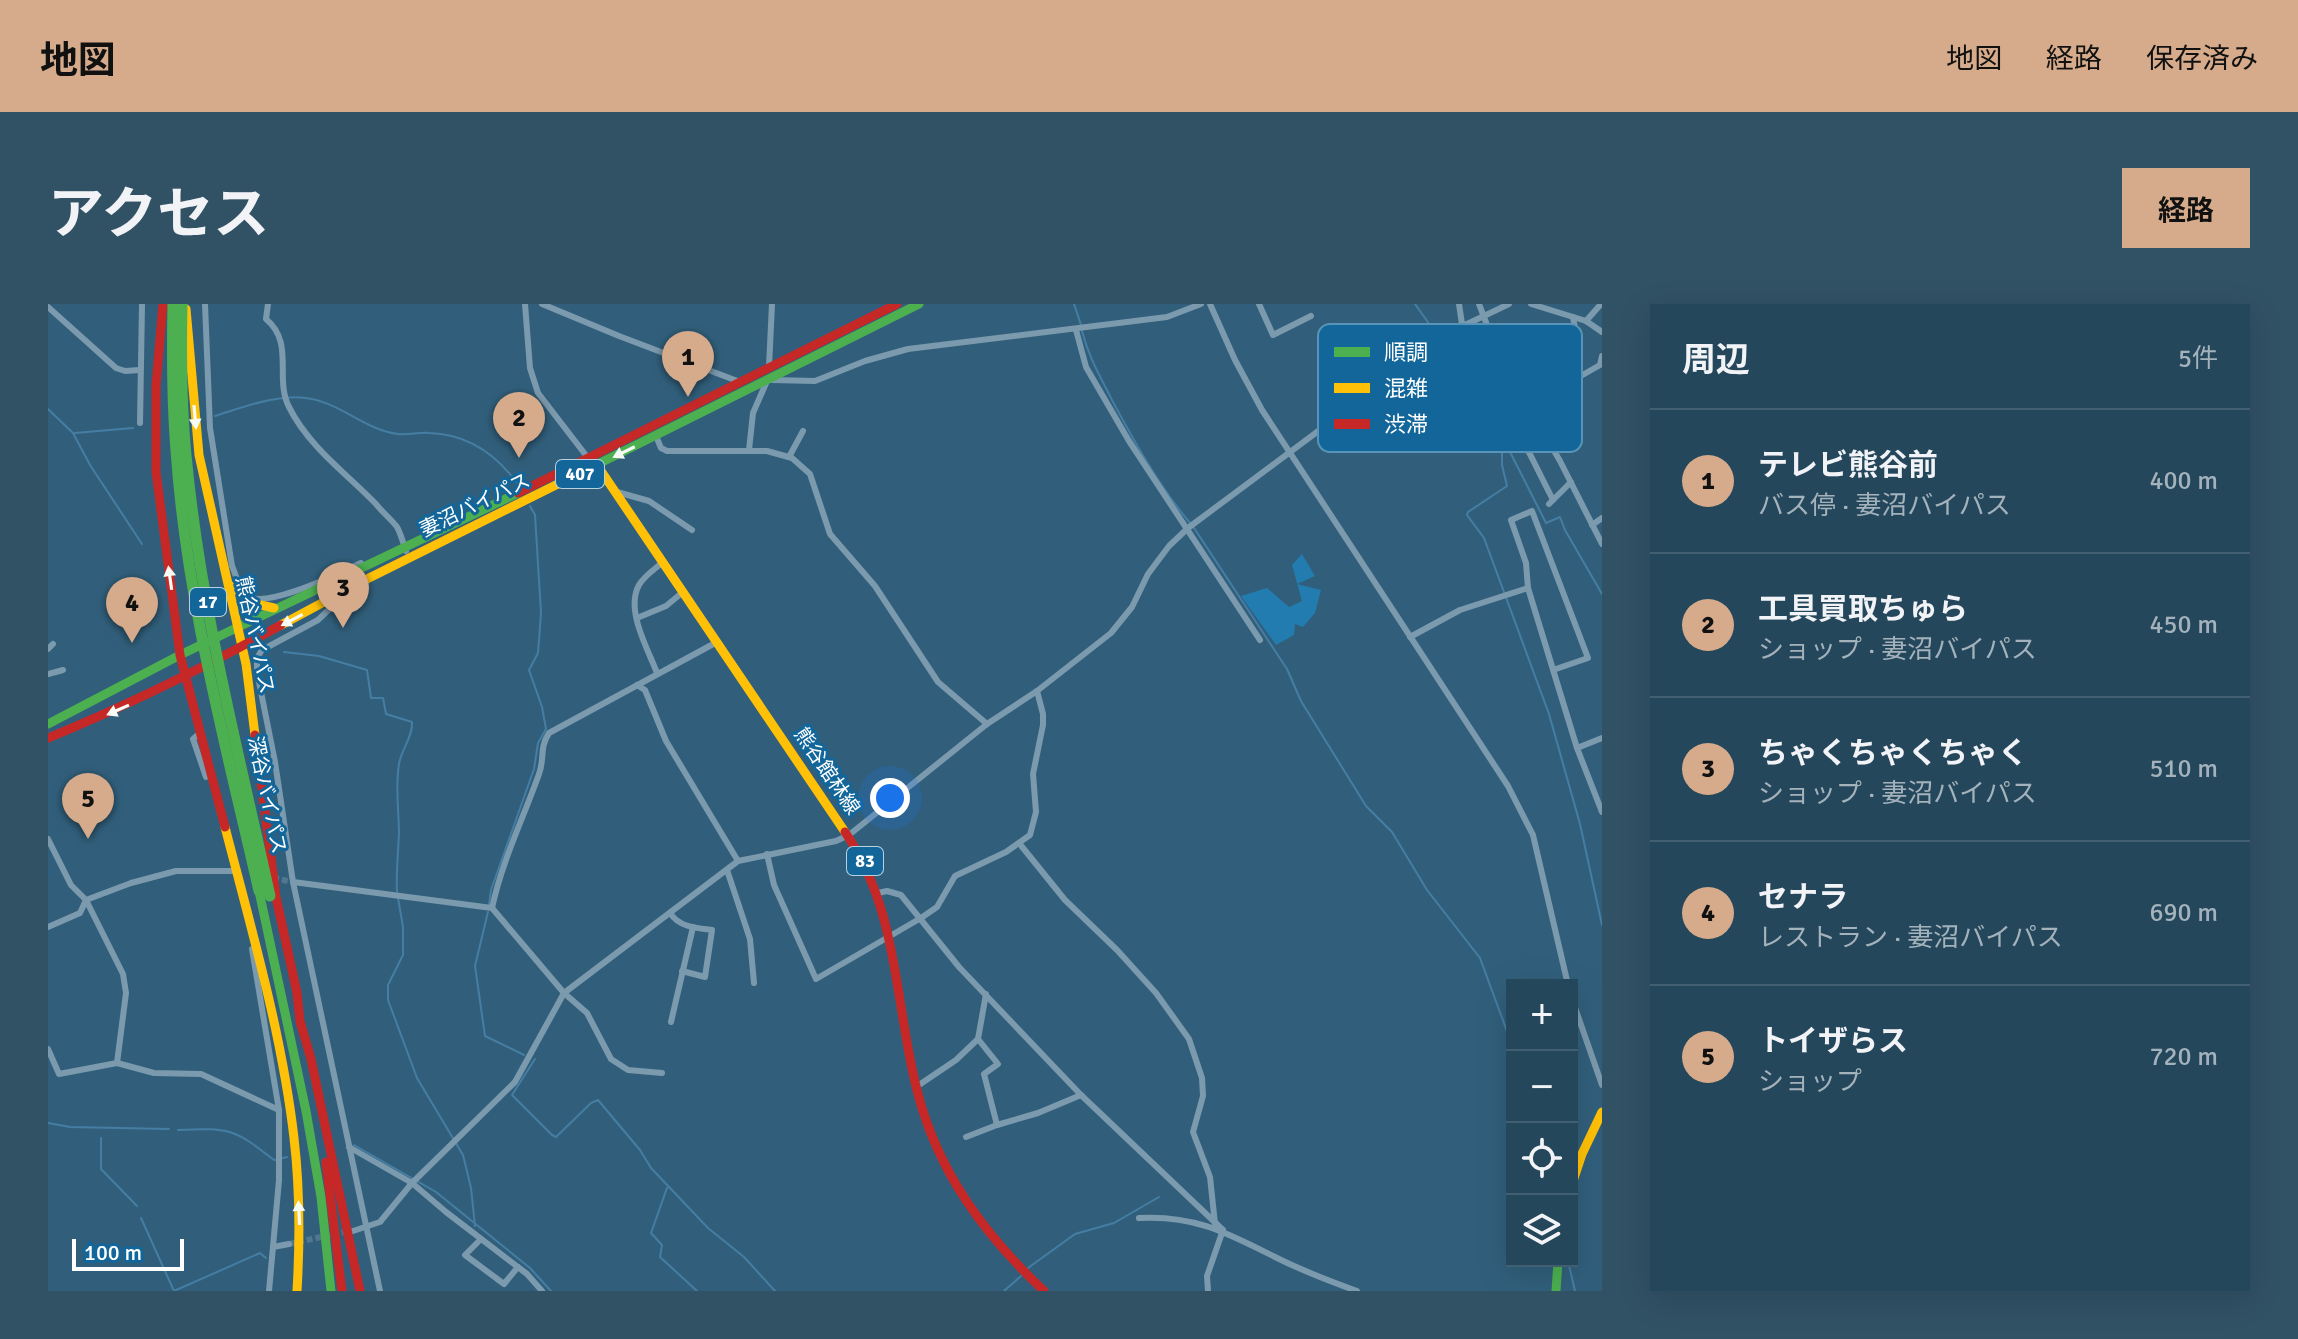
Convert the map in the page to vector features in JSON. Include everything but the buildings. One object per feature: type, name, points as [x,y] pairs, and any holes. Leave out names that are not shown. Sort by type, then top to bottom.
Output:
[{"type":"main road","name":"17","points":[[163,304],[156,385],[156,472],[180,655],[268,993],[294,1137],[300,1232],[297,1291]]},
{"type":"main road","name":"深谷バイパス","points":[[173,304],[171,368],[179,488],[196,592],[264,893],[300,1021],[326,1163],[342,1291]]},
{"type":"main road","name":"妻沼バイパス","points":[[48,724],[278,608],[364,568],[407,553],[656,436],[765,373],[897,304]]},
{"type":"main road","name":"妻沼バイパス","points":[[48,738],[186,677],[587,456],[741,382],[919,304]]},
{"type":"main road","name":"深谷バイパス","points":[[185,306],[180,367],[189,487],[208,604],[306,1111],[321,1197],[331,1291]]},
{"type":"main road","name":"熊谷バイパス","points":[[185,306],[199,455],[242,646],[268,844],[300,1021]]},
{"type":"main road","name":"熊谷館林線","points":[[597,465],[864,860],[878,893],[890,935],[916,1087],[938,1154],[961,1198],[1000,1249],[1044,1291]]},
{"type":"main road","points":[[226,580],[244,602],[263,608],[278,608]]},
{"type":"main road","name":"17","points":[[268,993],[277,1015],[296,1094],[306,1111]]},
{"type":"main road","name":"17","points":[[300,1021],[311,1059],[360,1291]]},
{"type":"main road","points":[[1578,1166],[1602,1112]]},
{"type":"main road","points":[[1556,1291],[1558,1267]]},
{"type":"street","points":[[140,423],[142,304]]},
{"type":"street","points":[[205,304],[210,428],[232,566],[239,585],[256,600],[266,599],[310,585],[361,563],[364,568]]},
{"type":"street","points":[[268,304],[266,319],[273,325],[283,345],[287,404],[322,454],[349,476],[397,528],[407,553]]},
{"type":"street","points":[[525,304],[530,368],[538,393],[597,465]]},
{"type":"street","points":[[542,304],[741,382]]},
{"type":"street","points":[[749,450],[753,413],[765,373],[772,304]]},
{"type":"street","points":[[765,373],[784,382],[815,381],[865,361],[908,349],[1167,317],[1201,304]]},
{"type":"street","points":[[1210,304],[1235,360],[1289,453],[1508,786],[1533,835],[1567,979]]},
{"type":"street","points":[[1259,304],[1273,335],[1311,316]]},
{"type":"street","points":[[1459,304],[1464,324]]},
{"type":"street","points":[[1479,304],[1488,324]]},
{"type":"street","points":[[1466,324],[1509,304]]},
{"type":"street","points":[[1531,304],[1586,321],[1602,332]]},
{"type":"street","points":[[1586,321],[1601,304]]},
{"type":"street","points":[[48,307],[116,368],[140,370]]},
{"type":"street","points":[[1573,317],[1574,324]]},
{"type":"street","points":[[1080,329],[1086,367],[1129,441],[1260,640]]},
{"type":"street","points":[[1582,375],[1600,365],[1602,356]]},
{"type":"street","points":[[789,457],[803,431]]},
{"type":"street","points":[[353,1231],[380,1222],[413,1182],[515,1082],[564,993],[738,861],[836,841],[849,835],[987,724],[1037,691],[1111,633],[1132,607],[1148,574],[1169,546],[1196,522],[1318,432]]},
{"type":"street","points":[[656,436],[661,448],[667,451],[767,451],[789,457],[810,474],[830,534],[875,586],[938,682],[987,724]]},
{"type":"street","points":[[1526,452],[1551,502],[1571,482]]},
{"type":"street","points":[[1553,452],[1602,544]]},
{"type":"street","points":[[615,492],[649,501],[692,530]]},
{"type":"street","points":[[1553,670],[1588,658],[1532,511],[1511,520],[1526,563],[1528,588],[1553,670],[1577,748],[1602,812]]},
{"type":"street","points":[[1592,525],[1602,518]]},
{"type":"street","points":[[657,673],[637,618],[636,593],[640,582],[663,562]]},
{"type":"street","points":[[1410,637],[1460,610],[1528,588]]},
{"type":"street","points":[[349,589],[318,620],[262,650],[257,658],[293,882],[380,1291]]},
{"type":"street","points":[[637,618],[666,606],[683,592]]},
{"type":"street","points":[[489,908],[498,877],[541,769],[542,744],[549,733],[717,642]]},
{"type":"street","points":[[48,674],[63,670]]},
{"type":"street","points":[[637,685],[645,690],[666,741],[738,861]]},
{"type":"street","points":[[767,854],[774,885],[816,979],[921,918],[937,907],[955,876],[1006,852],[1030,835],[1036,812],[1033,774],[1043,714],[1037,691]]},
{"type":"street","points":[[1577,748],[1602,738]]},
{"type":"street","points":[[48,839],[71,885],[86,900],[123,974],[126,993],[117,1063]]},
{"type":"street","points":[[1019,843],[1065,900],[1156,993],[1189,1039],[1202,1078],[1203,1096],[1193,1132],[1210,1177],[1215,1224]]},
{"type":"street","points":[[727,870],[750,939],[754,983]]},
{"type":"street","points":[[48,927],[80,913],[86,900],[131,883],[176,871],[238,871],[279,1110],[279,1164],[269,1291]]},
{"type":"street","points":[[293,882],[489,908],[592,1021],[611,1059],[628,1070],[662,1073]]},
{"type":"street","points":[[878,893],[887,891],[901,895],[959,967],[1081,1095],[1215,1224],[1279,1259],[1357,1291]]},
{"type":"street","points":[[670,913],[675,921],[712,930],[705,977],[682,971]]},
{"type":"street","points":[[671,1022],[693,927]]},
{"type":"street","points":[[916,1087],[956,1060],[978,1039],[986,994]]},
{"type":"street","points":[[1578,1016],[1602,1085]]},
{"type":"street","points":[[978,1039],[998,1064],[984,1074],[997,1125]]},
{"type":"street","points":[[48,1049],[59,1074],[117,1063],[154,1073],[201,1074],[279,1110]]},
{"type":"street","points":[[966,1137],[1081,1095]]},
{"type":"street","points":[[349,1147],[413,1182],[518,1267],[542,1291]]},
{"type":"street","points":[[1139,1218],[1166,1216],[1223,1230]]},
{"type":"street","points":[[1208,1291],[1207,1276],[1223,1230]]},
{"type":"street","points":[[481,1239],[465,1255],[504,1284],[518,1267]]},
{"type":"street","points":[[273,1247],[289,1244]]},
{"type":"shaded area","points":[[1302,554],[1315,576],[1297,584],[1292,565]]},
{"type":"shaded area","points":[[1297,584],[1321,590],[1315,613],[1303,627],[1295,624],[1294,635],[1276,645],[1241,596],[1267,588],[1289,607],[1302,601]]},
{"type":"waterway","points":[[1074,304],[1081,325]]},
{"type":"waterway","points":[[1415,304],[1429,324]]},
{"type":"waterway","points":[[1082,331],[1095,367],[1130,432],[1158,479],[1190,523]]},
{"type":"waterway","points":[[215,416],[275,399],[312,399],[387,432],[443,434],[468,441],[490,454],[517,483]]},
{"type":"waterway","points":[[48,409],[73,433],[90,465],[142,544]]},
{"type":"waterway","points":[[75,433],[133,428]]},
{"type":"waterway","points":[[1502,452],[1507,486],[1467,515],[1484,538],[1549,714],[1580,824],[1602,925]]},
{"type":"waterway","points":[[1510,452],[1546,523],[1560,517],[1602,594]]},
{"type":"waterway","points":[[489,905],[491,890],[534,769],[538,743],[546,729],[529,670],[538,653],[541,613],[535,515],[530,506]]},
{"type":"waterway","points":[[1194,528],[1287,669],[1301,701],[1366,806],[1392,832],[1427,890],[1480,958],[1506,1029]]},
{"type":"waterway","points":[[284,652],[319,656],[367,670],[371,698],[383,698],[386,714],[412,722],[398,773],[397,892]]},
{"type":"waterway","points":[[398,898],[403,927],[403,955],[388,985],[388,1000],[417,1078],[463,1155],[475,1226]]},
{"type":"waterway","points":[[488,912],[475,966],[485,1036],[524,1055]]},
{"type":"waterway","points":[[535,1059],[512,1095],[552,1135],[556,1137],[598,1100],[651,1168],[708,1228],[744,1257],[775,1291]]},
{"type":"waterway","points":[[48,1123],[70,1127],[169,1129]]},
{"type":"waterway","points":[[178,1130],[230,1132],[274,1160],[287,1157]]},
{"type":"waterway","points":[[101,1138],[101,1169],[137,1206]]},
{"type":"waterway","points":[[354,1145],[436,1192],[530,1268],[551,1291]]},
{"type":"waterway","points":[[667,1188],[651,1233],[662,1245],[660,1257],[697,1291]]},
{"type":"waterway","points":[[1028,1268],[1075,1234],[1114,1223],[1159,1197]]},
{"type":"waterway","points":[[141,1218],[174,1291],[260,1253],[266,1258]]},
{"type":"waterway","points":[[1569,1267],[1575,1291]]},
{"type":"waterway","points":[[1004,1291],[1021,1276]]},
{"type":"tunnel","points":[[273,878],[293,882]]},
{"type":"tunnel","points":[[289,1244],[349,1231]]},
{"type":"traffic: fast","points":[[173,304],[175,432],[189,561],[209,672],[259,891]]},
{"type":"traffic: fast","points":[[182,304],[184,436],[192,511],[221,677],[270,896]]},
{"type":"traffic: fast","points":[[584,471],[919,304]]},
{"type":"traffic: fast","points":[[48,724],[180,655],[518,493]]},
{"type":"traffic: fast","points":[[259,891],[306,1111],[321,1197],[331,1291]]},
{"type":"traffic: fast","points":[[1556,1291],[1558,1267]]},
{"type":"traffic: slow","points":[[186,309],[199,455],[246,664],[255,735]]},
{"type":"traffic: slow","points":[[597,465],[845,832]]},
{"type":"traffic: slow","points":[[281,625],[584,471]]},
{"type":"traffic: slow","points":[[229,584],[248,602],[274,608]]},
{"type":"traffic: slow","points":[[225,827],[265,981],[289,1099],[298,1195],[297,1291]]},
{"type":"traffic: slow","points":[[1578,1166],[1602,1112]]},
{"type":"traffic: jam","points":[[163,304],[156,385],[156,472],[180,655],[225,827]]},
{"type":"traffic: jam","points":[[518,493],[897,304]]},
{"type":"traffic: jam","points":[[48,738],[166,685],[281,625]]},
{"type":"traffic: jam","points":[[255,735],[276,897],[360,1291]]},
{"type":"traffic: jam","points":[[845,832],[863,863],[886,927],[910,1060],[938,1151],[984,1225],[1044,1291]]},
{"type":"traffic: jam","points":[[326,1162],[342,1291]]},
{"type":"place","name":"テレビ熊谷前","points":[[688,397]]},
{"type":"place","name":"工具買取ちゅら","points":[[519,458]]},
{"type":"place","name":"ちゃくちゃくちゃく","points":[[343,628]]},
{"type":"place","name":"セナラ","points":[[132,643]]},
{"type":"place","name":"トイザらス","points":[[88,839]]}]
